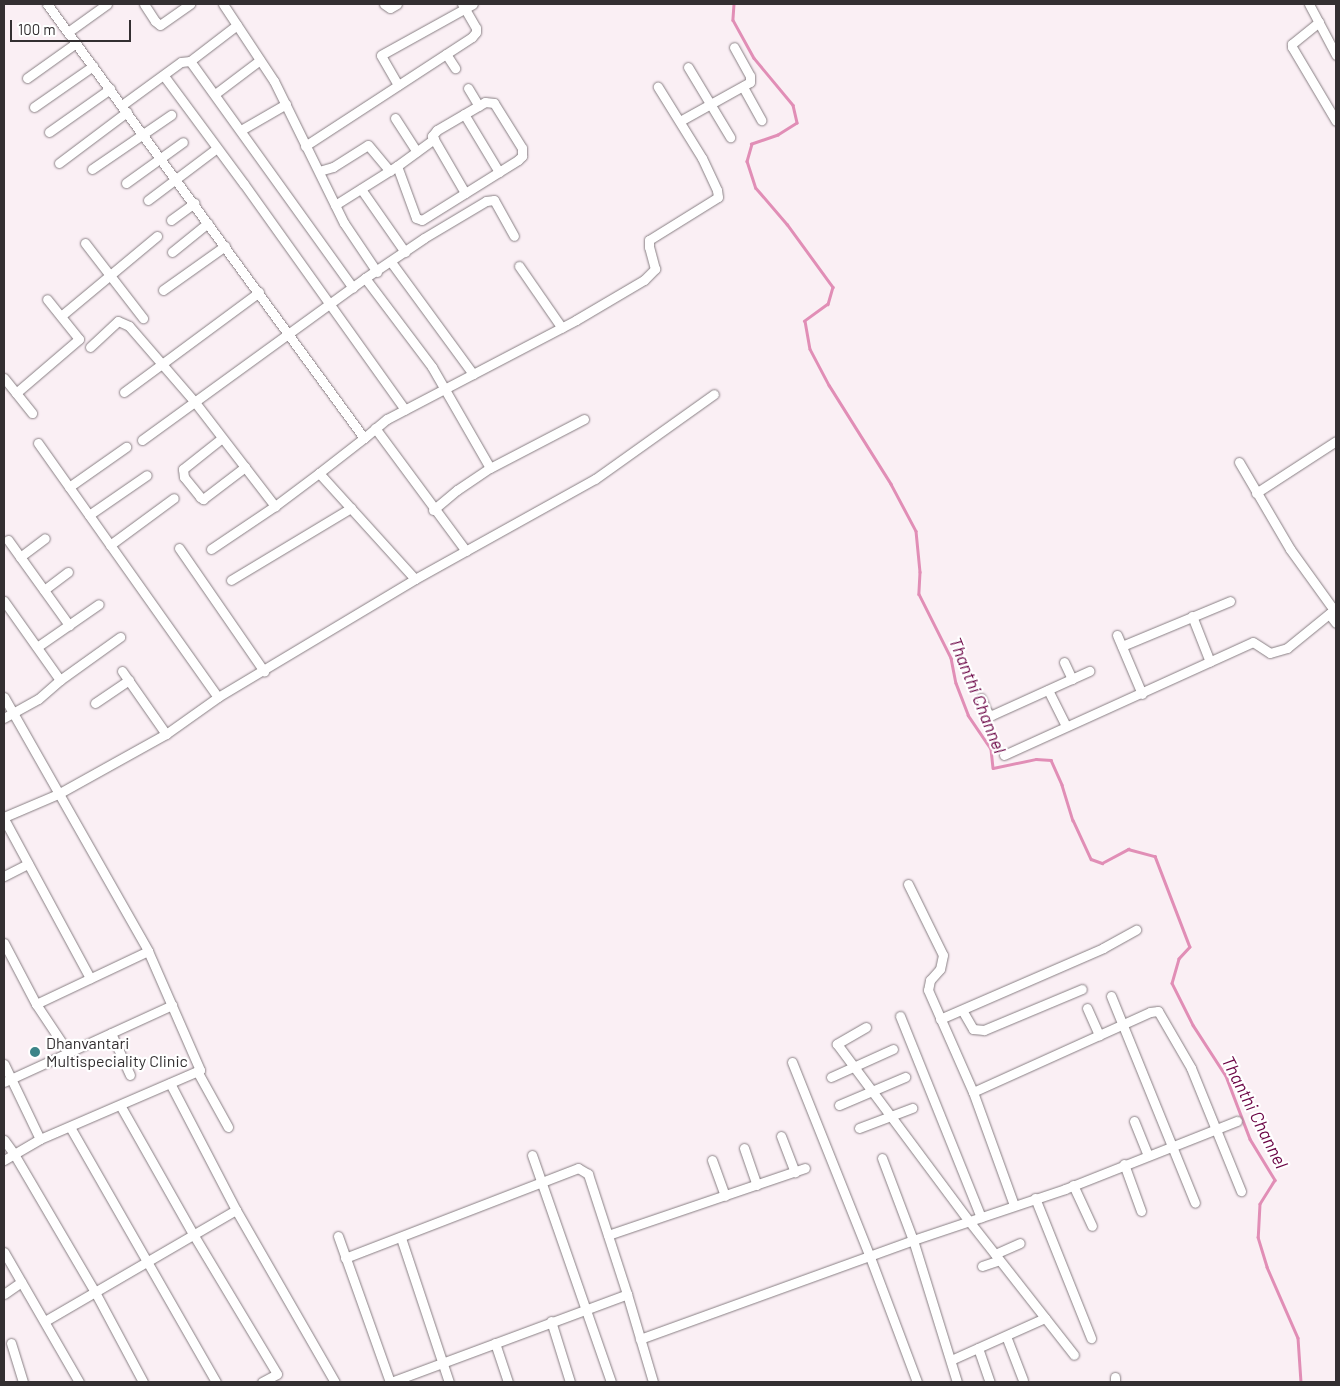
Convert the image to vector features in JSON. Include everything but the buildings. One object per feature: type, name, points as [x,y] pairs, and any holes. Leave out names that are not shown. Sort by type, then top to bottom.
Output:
[{"type":"street","points":[[47,4],[364,438]]},
{"type":"street","points":[[68,32],[107,4]]},
{"type":"street","points":[[144,4],[155,21],[160,25],[190,4]]},
{"type":"street","points":[[223,4],[286,104],[344,223],[377,272]]},
{"type":"street","points":[[384,4],[390,8],[397,4]]},
{"type":"street","points":[[1309,4],[1336,55]]},
{"type":"street","points":[[306,146],[472,37],[476,32],[466,5],[381,55],[398,85]]},
{"type":"street","points":[[1319,22],[1292,44],[1292,47],[1336,121]]},
{"type":"street","points":[[60,163],[181,62],[190,61],[237,25]]},
{"type":"street","points":[[27,78],[76,43]]},
{"type":"street","points":[[680,121],[750,82],[750,76],[734,48]]},
{"type":"street","points":[[446,54],[455,68]]},
{"type":"street","points":[[215,94],[260,60]]},
{"type":"street","points":[[190,61],[353,288]]},
{"type":"street","points":[[34,107],[93,66]]},
{"type":"street","points":[[688,67],[712,104],[730,137]]},
{"type":"street","points":[[164,76],[405,410]]},
{"type":"street","points":[[211,549],[275,506],[376,428],[443,388],[562,328],[653,273],[654,265],[649,246],[650,240],[718,197],[715,183],[680,121],[658,87]]},
{"type":"street","points":[[743,87],[761,120]]},
{"type":"street","points":[[468,88],[479,106]]},
{"type":"street","points":[[49,132],[110,89]]},
{"type":"street","points":[[319,171],[332,167],[368,145],[394,168],[416,218],[422,220],[518,160],[522,156],[522,148],[498,106],[489,102],[464,114],[433,134],[434,139],[465,193]]},
{"type":"street","points":[[241,130],[286,104]]},
{"type":"street","points":[[464,114],[499,172]]},
{"type":"street","points":[[92,170],[171,115]]},
{"type":"street","points":[[395,118],[417,152]]},
{"type":"street","points":[[335,205],[394,168],[434,139]]},
{"type":"street","points":[[126,183],[160,157],[184,142]]},
{"type":"street","points":[[148,200],[217,148]]},
{"type":"street","points":[[361,189],[405,252]]},
{"type":"street","points":[[142,440],[365,278],[491,199],[494,200],[514,236]]},
{"type":"street","points":[[171,220],[194,203]]},
{"type":"street","points":[[172,252],[208,223]]},
{"type":"street","points":[[61,316],[157,236]]},
{"type":"street","points":[[85,243],[143,318]]},
{"type":"street","points":[[163,290],[225,246]]},
{"type":"street","points":[[391,262],[474,374]]},
{"type":"street","points":[[519,266],[562,328]]},
{"type":"street","points":[[365,278],[432,367],[490,468]]},
{"type":"street","points":[[124,392],[259,292]]},
{"type":"street","points":[[16,393],[78,339],[47,298]]},
{"type":"street","points":[[90,347],[114,324],[122,321],[162,363],[194,401],[275,506]]},
{"type":"street","points":[[4,378],[32,413]]},
{"type":"street","points":[[90,978],[4,818],[58,794],[166,734],[218,698],[416,579],[595,479],[714,394]]},
{"type":"street","points":[[434,510],[457,490],[490,468],[584,419]]},
{"type":"street","points":[[376,428],[434,510],[466,551]]},
{"type":"street","points":[[222,438],[183,469],[183,474],[189,484],[204,499],[245,467]]},
{"type":"street","points":[[1256,493],[1336,441]]},
{"type":"street","points":[[38,443],[218,698]]},
{"type":"street","points":[[69,487],[126,447]]},
{"type":"street","points":[[1239,462],[1290,549],[1333,611],[1336,623]]},
{"type":"street","points":[[319,472],[416,579]]},
{"type":"street","points":[[89,514],[147,475]]},
{"type":"street","points":[[110,545],[174,498]]},
{"type":"street","points":[[231,580],[351,508]]},
{"type":"street","points":[[20,557],[45,538]]},
{"type":"street","points":[[8,540],[69,625]]},
{"type":"street","points":[[179,548],[264,671]]},
{"type":"street","points":[[44,590],[68,572]]},
{"type":"street","points":[[1122,646],[1230,600]]},
{"type":"street","points":[[4,601],[60,680]]},
{"type":"street","points":[[37,647],[99,604]]},
{"type":"street","points":[[1004,755],[1253,642],[1270,652],[1287,648],[1333,611]]},
{"type":"street","points":[[1192,616],[1210,662]]},
{"type":"street","points":[[1118,635],[1142,694]]},
{"type":"street","points":[[4,718],[38,699],[60,680],[120,637]]},
{"type":"street","points":[[1064,662],[1072,679]]},
{"type":"street","points":[[122,671],[166,734]]},
{"type":"street","points":[[980,698],[988,714],[992,715],[1089,671]]},
{"type":"street","points":[[95,703],[129,680]]},
{"type":"street","points":[[1048,690],[1066,726]]},
{"type":"street","points":[[4,697],[148,951],[200,1070],[120,1106],[40,1138],[4,1160]]},
{"type":"street","points":[[4,876],[28,864]]},
{"type":"street","points":[[908,884],[943,955],[940,969],[930,980],[928,990],[974,1092],[1014,1205]]},
{"type":"street","points":[[940,1019],[1103,948],[1136,930]]},
{"type":"street","points":[[4,943],[36,1004],[68,1052]]},
{"type":"street","points":[[36,1004],[148,951]]},
{"type":"street","points":[[962,1010],[973,1029],[984,1030],[1082,989]]},
{"type":"street","points":[[1111,996],[1194,1203]]},
{"type":"street","points":[[8,1080],[172,1005]]},
{"type":"street","points":[[1087,1008],[1099,1035]]},
{"type":"street","points":[[974,1092],[1153,1010],[1161,1014],[1191,1068],[1242,1191]]},
{"type":"street","points":[[900,1016],[981,1218]]},
{"type":"street","points":[[866,1027],[837,1044],[969,1221],[1074,1355]]},
{"type":"street","points":[[111,1033],[130,1076]]},
{"type":"street","points":[[831,1077],[893,1049]]},
{"type":"street","points":[[792,1062],[870,1257],[917,1382]]},
{"type":"street","points":[[4,1064],[8,1080],[40,1138]]},
{"type":"street","points":[[197,1071],[228,1127]]},
{"type":"street","points":[[839,1105],[905,1077]]},
{"type":"street","points":[[170,1084],[236,1210],[335,1382]]},
{"type":"street","points":[[120,1106],[193,1234],[277,1374],[262,1382]]},
{"type":"street","points":[[859,1128],[912,1108]]},
{"type":"street","points":[[1134,1121],[1148,1155]]},
{"type":"street","points":[[640,1339],[913,1240],[1073,1185],[1237,1121]]},
{"type":"street","points":[[70,1127],[216,1382]]},
{"type":"street","points":[[781,1136],[795,1172]]},
{"type":"street","points":[[4,1140],[95,1292],[143,1382]]},
{"type":"street","points":[[744,1148],[758,1185]]},
{"type":"street","points":[[532,1155],[611,1382]]},
{"type":"street","points":[[882,1158],[913,1240],[957,1382]]},
{"type":"street","points":[[712,1160],[725,1196]]},
{"type":"street","points":[[1124,1164],[1141,1211]]},
{"type":"street","points":[[346,1258],[578,1168],[583,1169],[588,1174],[608,1234],[653,1382]]},
{"type":"street","points":[[608,1234],[805,1168]]},
{"type":"street","points":[[1073,1185],[1092,1226]]},
{"type":"street","points":[[1035,1198],[1091,1338]]},
{"type":"street","points":[[45,1321],[236,1210]]},
{"type":"street","points":[[338,1236],[390,1382],[627,1294]]},
{"type":"street","points":[[401,1238],[449,1382]]},
{"type":"street","points":[[982,1266],[1020,1243]]},
{"type":"street","points":[[4,1252],[79,1382]]},
{"type":"street","points":[[4,1294],[21,1282]]},
{"type":"street","points":[[951,1360],[1045,1318]]},
{"type":"street","points":[[551,1321],[570,1382]]},
{"type":"street","points":[[1006,1336],[1023,1380]]},
{"type":"street","points":[[11,1343],[22,1382]]},
{"type":"street","points":[[495,1343],[508,1382]]},
{"type":"street","points":[[978,1348],[990,1382]]},
{"type":"waterway","name":"Thanthi Channel","points":[[734,4],[733,20],[754,58],[793,105],[797,123],[778,135],[752,144],[747,161],[756,188],[787,224],[833,287],[828,304],[805,321],[810,349],[829,385],[891,484],[916,531],[920,572],[919,594],[951,658],[956,683],[968,715],[991,749],[993,768],[1036,759],[1051,760],[1062,785],[1073,820],[1091,859],[1102,863],[1128,849],[1155,856],[1190,947],[1179,959],[1172,983],[1193,1025],[1226,1076],[1250,1139],[1275,1180],[1260,1204],[1258,1237],[1267,1267],[1298,1338],[1301,1382]]},
{"type":"place","name":"Dhanvantari Multispeciality Clinic","points":[[35,1052]]}]
